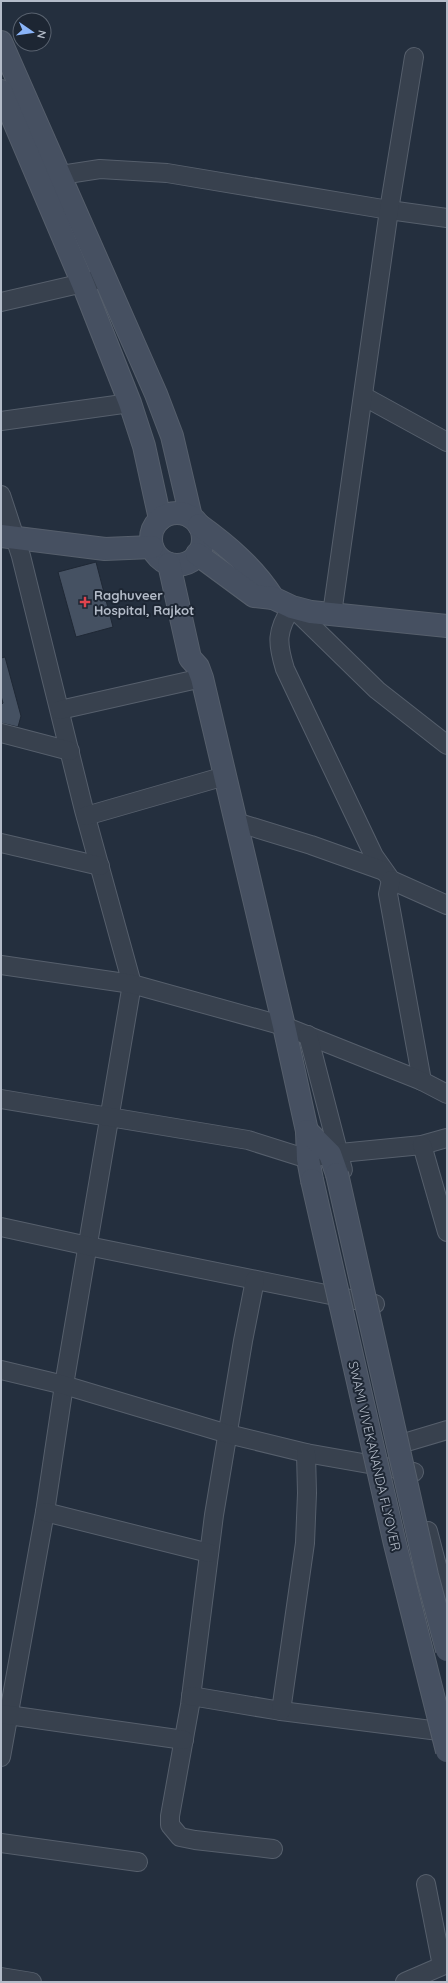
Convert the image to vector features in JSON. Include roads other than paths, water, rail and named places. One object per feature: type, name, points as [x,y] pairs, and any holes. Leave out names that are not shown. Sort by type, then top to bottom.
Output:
[{"type":"main road","points":[[4,55],[61,175],[106,277],[156,394],[172,436],[195,521],[203,537],[200,550],[182,561]]},
{"type":"main road","points":[[1,91],[83,284],[130,403],[144,446],[160,519]]},
{"type":"main road","points":[[282,603],[228,546],[195,521],[178,513],[166,515],[156,523],[151,534],[152,547],[158,558],[182,561],[254,596],[282,603],[332,614],[447,626]]},
{"type":"main road","points":[[8,537],[105,549],[152,547]]},
{"type":"main road","name":"SWAMI VIVEKANANDA FLYOVER","points":[[182,561],[190,658],[200,673],[226,776],[284,1026],[306,1131],[308,1159],[312,1180],[395,1544],[447,1751]]},
{"type":"main road","points":[[306,1131],[335,1153]]},
{"type":"main road","name":"SWAMI VIVEKANANDA FLYOVER","points":[[335,1153],[337,1174],[426,1567],[447,1650]]},
{"type":"street","points":[[332,614],[389,210],[414,57]]},
{"type":"street","points":[[61,175],[100,168],[166,173],[389,210],[447,218]]},
{"type":"street","points":[[1,302],[83,284],[106,277]]},
{"type":"street","points":[[363,396],[447,442]]},
{"type":"street","points":[[1,421],[130,403]]},
{"type":"street","points":[[1,495],[8,537],[21,556],[86,816],[132,984],[64,1385],[45,1512],[5,1715],[1,1757]]},
{"type":"street","points":[[282,603],[378,690],[447,745]]},
{"type":"street","points":[[282,603],[283,620],[278,635],[280,652],[285,669],[374,856],[388,875],[388,894],[422,1080]]},
{"type":"street","points":[[60,710],[200,673]]},
{"type":"street","points":[[1,733],[70,750]]},
{"type":"street","points":[[86,816],[226,776]]},
{"type":"street","points":[[236,822],[311,845],[388,875],[447,905]]},
{"type":"street","points":[[1,843],[100,866]]},
{"type":"street","points":[[1,965],[132,984],[284,1026],[422,1080],[447,1094]]},
{"type":"street","points":[[308,1035],[335,1153],[375,1304],[414,1472],[441,1562],[447,1604]]},
{"type":"street","points":[[1,1099],[248,1140],[308,1159],[335,1153],[422,1145],[447,1138]]},
{"type":"street","points":[[422,1145],[447,1232]]},
{"type":"street","points":[[1,1227],[375,1304]]},
{"type":"street","points":[[255,1280],[209,1553],[191,1696],[170,1816],[170,1825],[174,1832],[180,1837],[273,1849]]},
{"type":"street","points":[[1,1370],[64,1385],[228,1434],[306,1453],[414,1472]]},
{"type":"street","points":[[407,1442],[447,1430]]},
{"type":"street","points":[[281,1711],[305,1543],[308,1493],[306,1453]]},
{"type":"street","points":[[45,1512],[209,1553]]},
{"type":"street","points":[[191,1696],[281,1711],[447,1732]]},
{"type":"street","points":[[5,1715],[184,1740]]},
{"type":"street","points":[[1,1843],[138,1862]]},
{"type":"street","points":[[406,1982],[442,1966],[426,1884]]},
{"type":"street","points":[[1,1977],[32,1982]]},
{"type":"place","name":"Raghuveer Hospital, Rajkot","points":[[85,602]]}]
